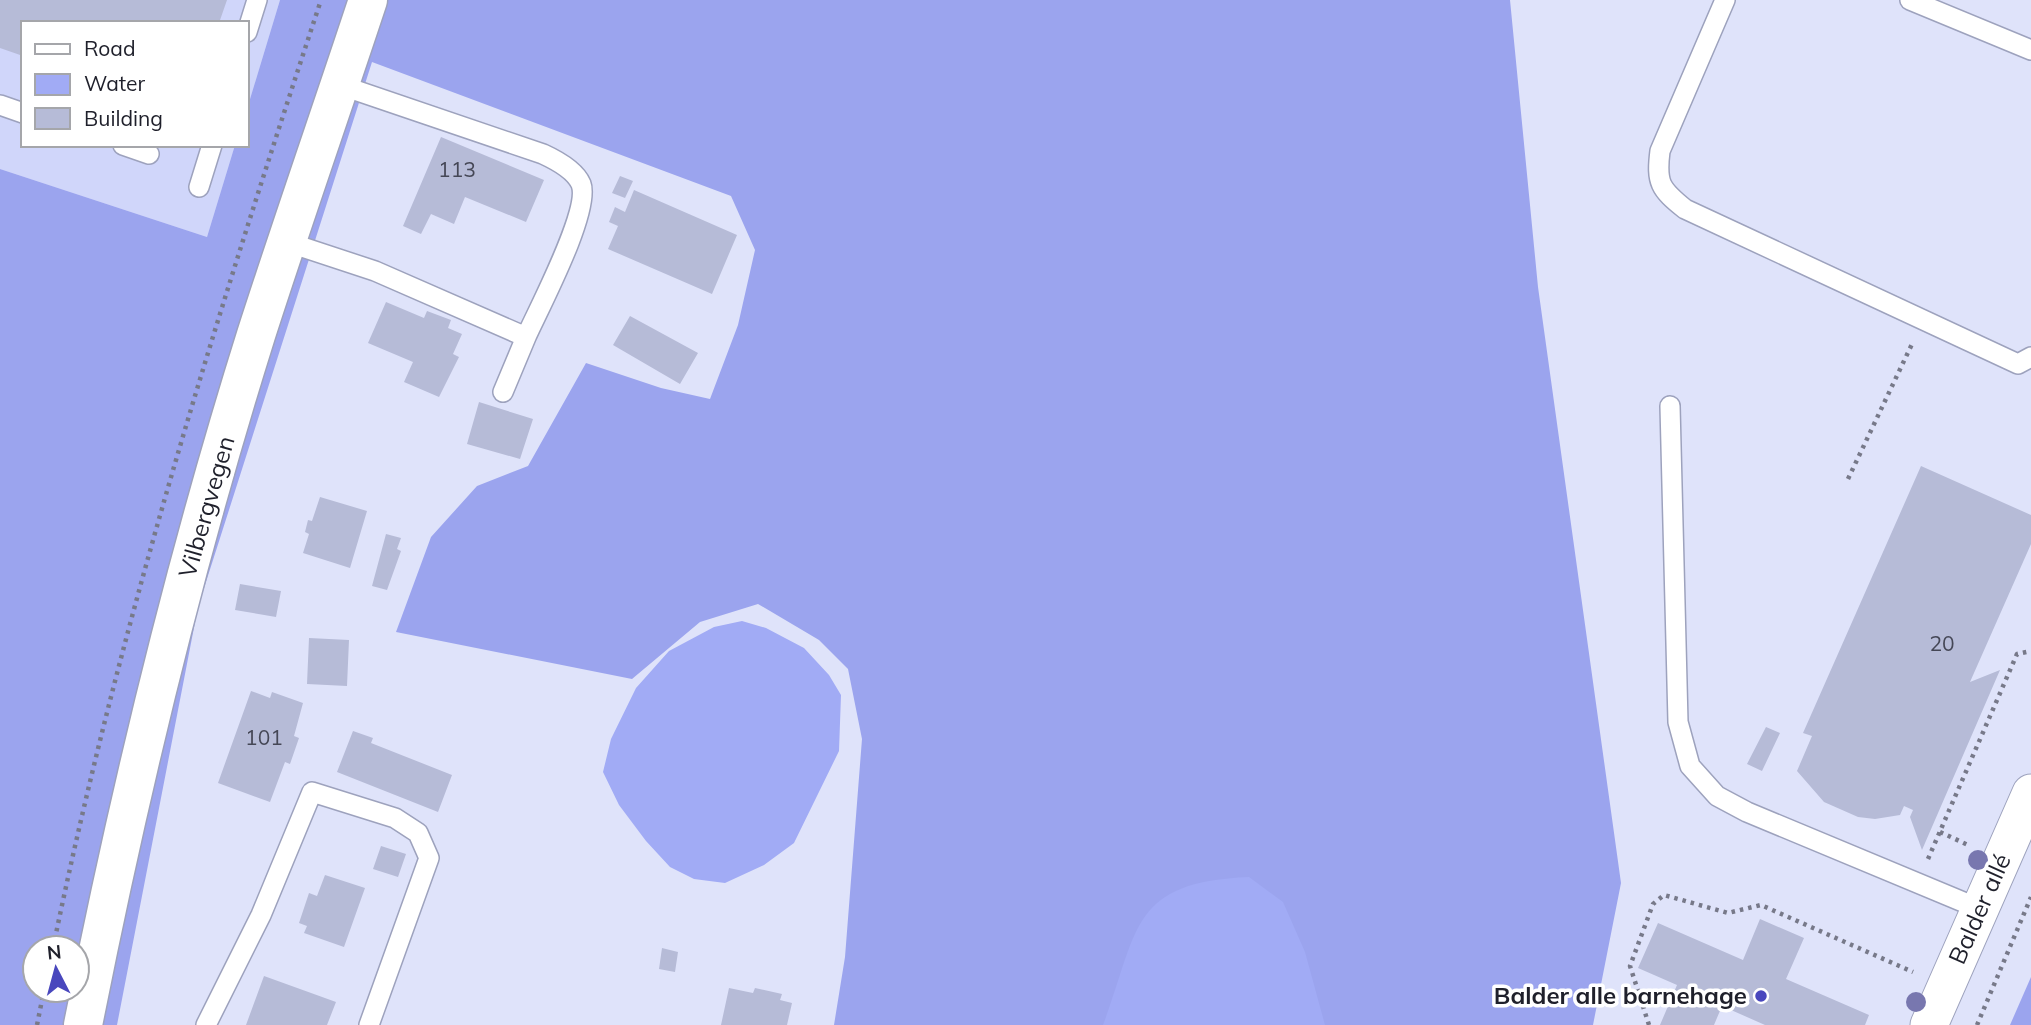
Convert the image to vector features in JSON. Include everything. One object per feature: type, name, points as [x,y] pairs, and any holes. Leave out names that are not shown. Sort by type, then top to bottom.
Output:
[{"type":"main road","name":"Vilbergvegen","points":[[83,1025],[110,889],[182,597],[234,409],[368,0]]},
{"type":"street","name":"Balder allé","points":[[1929,1025],[2031,793]]},
{"type":"lane","points":[[248,29],[257,0]]},
{"type":"lane","points":[[1725,0],[1660,151],[1657,177],[1666,194],[1685,209],[2018,364],[2031,357]]},
{"type":"lane","points":[[1910,0],[2031,50]]},
{"type":"lane","points":[[340,85],[543,153],[559,162],[580,182],[583,195],[578,222],[503,392]]},
{"type":"lane","points":[[0,105],[21,112]]},
{"type":"lane","points":[[129,147],[149,154]]},
{"type":"lane","points":[[199,187],[211,147]]},
{"type":"lane","points":[[287,242],[375,271],[526,337]]},
{"type":"lane","points":[[1670,406],[1678,722],[1690,766],[1717,796],[1747,812],[1980,909]]},
{"type":"lane","points":[[206,1025],[261,915],[312,792],[395,818],[418,833],[429,858],[369,1025]]},
{"type":"path","points":[[1848,479],[1923,320]]},
{"type":"path","points":[[1918,883],[2018,654],[2031,651]]},
{"type":"path","points":[[1940,832],[1970,846]]},
{"type":"path","points":[[1649,1025],[1630,966],[1653,904],[1664,895],[1728,913],[1761,905],[1914,972]]},
{"type":"path","points":[[1977,1025],[2031,897]]},
{"type":"path","points":[[37,1025],[41,1004]]},
{"type":"shaded area","points":[[0,0],[280,0],[248,106],[248,21],[21,21],[21,147],[234,147],[207,237],[0,169]]},
{"type":"shaded area","points":[[280,0],[1510,0],[1538,287],[1621,883],[1593,1025],[834,1025],[845,957],[862,739],[848,669],[819,640],[758,604],[700,622],[632,679],[396,632],[431,537],[477,486],[528,466],[586,363],[661,388],[710,399],[738,325],[755,250],[731,196],[372,62],[198,607],[117,1025],[0,1025],[0,169],[207,237],[234,147],[248,147],[248,106]]},
{"type":"shaded area","points":[[2031,977],[2031,1025],[2010,1025]]},
{"type":"water","points":[[742,621],[766,628],[804,648],[829,675],[841,695],[839,751],[794,843],[764,865],[725,883],[694,879],[670,867],[619,805],[603,772],[611,739],[636,688],[669,651],[714,627]]},
{"type":"water","points":[[1249,877],[1283,902],[1305,952],[1325,1025],[1103,1025],[1133,938],[1144,917],[1160,901],[1181,889],[1210,881]]},
{"type":"building","points":[[0,0],[227,0],[220,21],[21,21],[21,55],[0,48]]},
{"type":"building","points":[[441,137],[544,180],[526,222],[465,197],[454,224],[431,214],[421,234],[403,226]]},
{"type":"building","points":[[620,176],[633,181],[625,198],[612,193]]},
{"type":"building","points":[[634,190],[737,235],[712,294],[608,249],[618,226],[609,222],[615,207],[625,212]]},
{"type":"building","points":[[386,302],[424,318],[427,311],[451,320],[448,328],[462,334],[453,354],[459,357],[439,397],[404,382],[413,362],[368,343]]},
{"type":"building","points":[[630,316],[698,353],[680,384],[613,345]]},
{"type":"building","points":[[479,402],[533,419],[520,459],[467,444]]},
{"type":"building","points":[[1921,466],[2031,515],[2031,544],[1970,682],[2000,670],[1922,850],[1910,817],[1913,810],[1904,806],[1900,815],[1875,819],[1858,817],[1824,802],[1797,771],[1812,736],[1803,733]]},
{"type":"building","points":[[320,497],[367,511],[350,568],[303,553],[309,534],[305,532],[308,520],[312,521]]},
{"type":"building","points":[[386,534],[401,538],[397,549],[401,551],[387,590],[372,586]]},
{"type":"building","points":[[240,584],[281,591],[276,617],[235,610]]},
{"type":"building","points":[[309,638],[349,640],[347,686],[307,684]]},
{"type":"building","points":[[251,691],[270,698],[272,692],[303,703],[294,736],[299,738],[290,764],[285,762],[270,802],[218,783]]},
{"type":"building","points":[[1766,727],[1780,733],[1762,771],[1747,764]]},
{"type":"building","points":[[353,731],[373,738],[371,743],[452,775],[438,812],[337,772]]},
{"type":"building","points":[[381,846],[406,854],[398,877],[373,869]]},
{"type":"building","points":[[325,875],[365,888],[344,947],[304,933],[307,926],[299,923],[309,893],[317,896]]},
{"type":"building","points":[[1760,919],[1804,938],[1786,979],[1869,1015],[1865,1025],[1765,1025],[1722,1006],[1714,1025],[1660,1025],[1677,985],[1638,968],[1658,923],[1743,960]]},
{"type":"building","points":[[662,948],[678,952],[675,972],[659,969]]},
{"type":"building","points":[[264,976],[336,1002],[327,1025],[246,1025]]},
{"type":"building","points":[[729,988],[753,993],[755,988],[782,994],[780,1000],[792,1003],[787,1025],[721,1025]]},
{"type":"place","name":"Balder alle barnehage","points":[[1761,996]]}]
